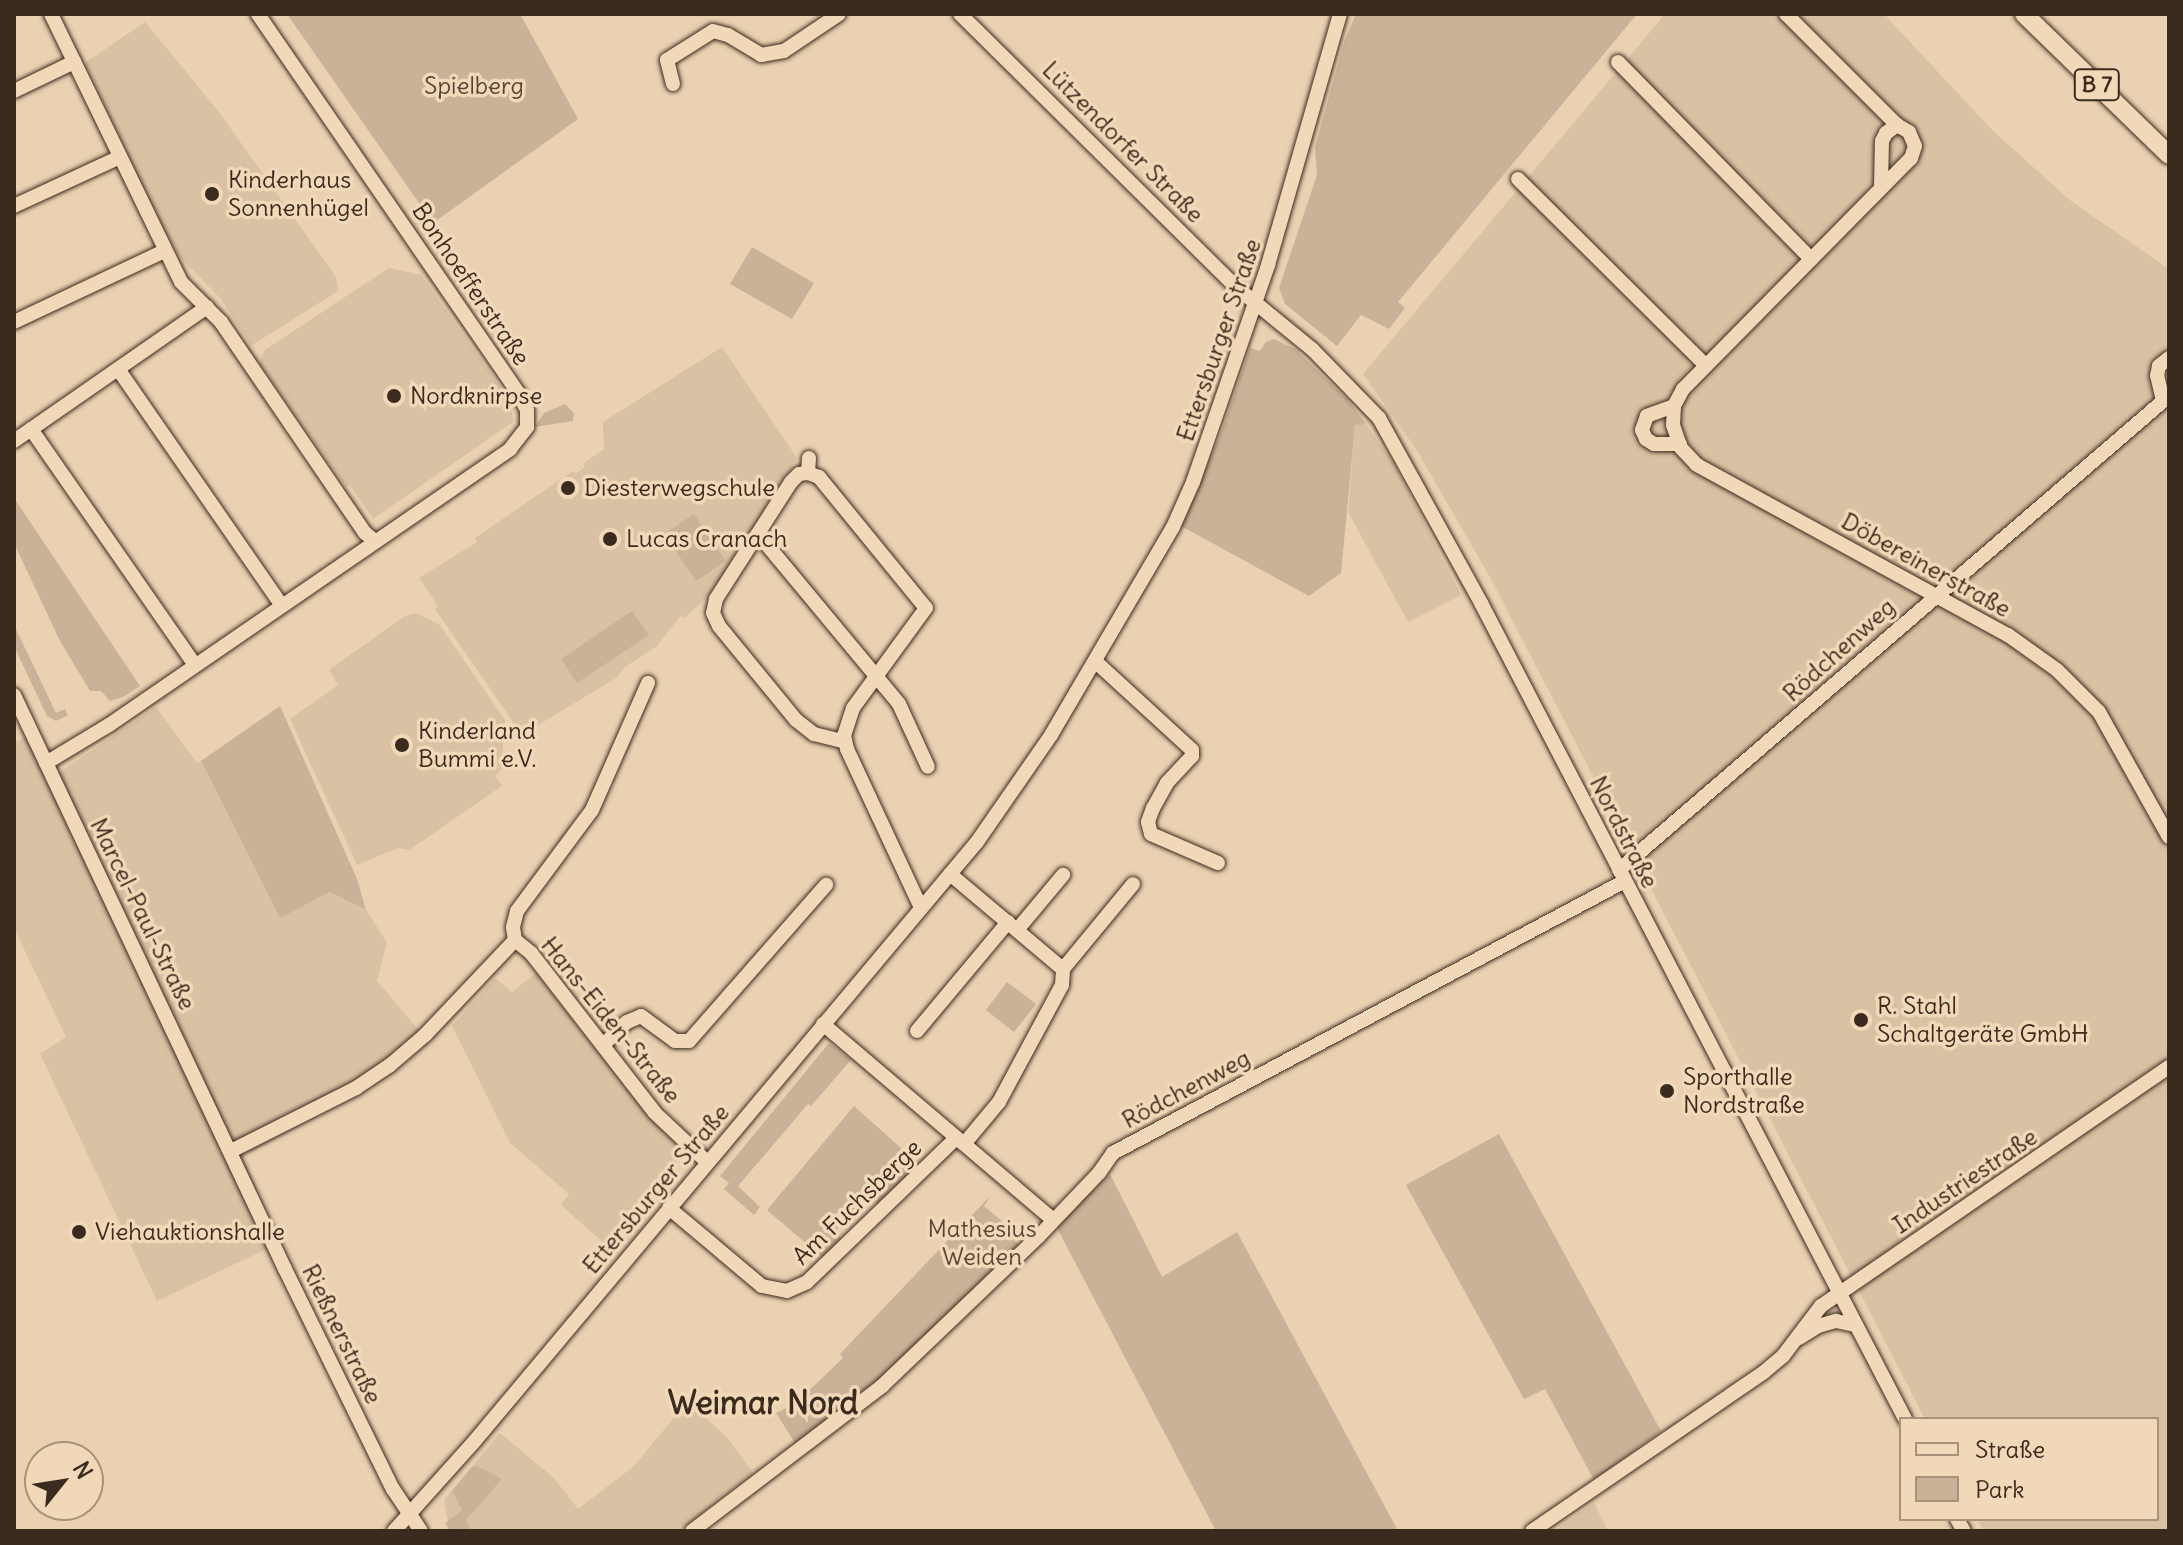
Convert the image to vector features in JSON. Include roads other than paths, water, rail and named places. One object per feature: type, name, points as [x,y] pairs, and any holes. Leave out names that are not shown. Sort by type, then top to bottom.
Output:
[{"type":"main road","name":"B 7","points":[[2024,14],[2169,155]]},
{"type":"street","points":[[51,14],[181,282],[207,307],[365,533],[375,541]]},
{"type":"street","name":"Bonhoefferstraße","points":[[46,763],[510,449],[527,427],[527,410],[519,394],[258,14]]},
{"type":"street","points":[[673,84],[667,60],[713,31],[728,35],[761,55],[784,51],[839,14]]},
{"type":"street","name":"Lützendorfer Straße","points":[[960,14],[1255,303]]},
{"type":"street","name":"Ettersburger Straße","points":[[394,1531],[950,874],[1004,806],[1096,662],[1173,527],[1193,482],[1255,303],[1340,14]]},
{"type":"street","points":[[1674,406],[1647,416],[1642,430],[1646,439],[1654,444],[1680,444],[1673,425],[1674,406],[1683,389],[1704,364],[1911,158],[1915,146],[1909,132],[1897,125],[1786,14]]},
{"type":"street","points":[[14,91],[74,62]]},
{"type":"street","points":[[1618,62],[1811,259]]},
{"type":"street","points":[[1881,187],[1882,141],[1886,133],[1897,125]]},
{"type":"street","points":[[14,206],[120,157]]},
{"type":"street","points":[[1518,179],[1704,364]]},
{"type":"street","points":[[14,322],[164,251]]},
{"type":"street","name":"Nordstraße","points":[[1255,303],[1322,359],[1379,418],[1404,457],[1904,1417]]},
{"type":"street","points":[[14,441],[207,307]]},
{"type":"street","name":"Rödchenweg","points":[[692,1531],[882,1386],[1038,1237],[1099,1173],[1113,1153],[1622,876],[1935,594],[2166,399],[2157,376],[2159,366],[2169,358]]},
{"type":"street","points":[[118,369],[281,604]]},
{"type":"street","points":[[31,429],[195,665]]},
{"type":"street","name":"Döbereinerstraße","points":[[1680,444],[1697,465],[2008,635],[2057,670],[2088,701],[2125,754],[2169,837]]},
{"type":"street","points":[[845,742],[814,734],[796,720],[715,620],[716,599],[791,482],[809,466],[926,608],[853,708],[847,721],[845,742],[921,908]]},
{"type":"street","points":[[758,534],[899,704],[928,767]]},
{"type":"street","points":[[1096,662],[1192,750],[1192,756],[1167,783],[1153,808],[1148,829],[1156,838],[1218,863]]},
{"type":"street","points":[[231,1151],[356,1088],[389,1066],[425,1035],[515,940],[513,927],[517,911],[592,810],[648,683]]},
{"type":"street","name":"Marcel-Paul-Straße","points":[[14,695],[231,1151]]},
{"type":"street","points":[[950,874],[1063,969]]},
{"type":"street","points":[[917,1031],[1063,875]]},
{"type":"street","name":"Am Fuchsberge","points":[[669,1208],[762,1286],[787,1291],[817,1273],[999,1102],[1062,985],[1063,969],[1133,884]]},
{"type":"street","points":[[603,1045],[627,1022],[641,1016],[675,1041],[689,1041],[826,885]]},
{"type":"street","name":"Hans-Eiden-Straße","points":[[515,940],[531,953],[655,1113],[707,1162]]},
{"type":"street","points":[[823,1024],[1052,1219]]},
{"type":"street","name":"Industriestraße","points":[[1532,1531],[1764,1372],[1795,1341],[1821,1306],[2169,1067]]},
{"type":"street","name":"Rießnerstraße","points":[[231,1151],[393,1489],[421,1531]]},
{"type":"street","name":"Industriestraße","points":[[1795,1341],[1818,1326],[1836,1321],[1855,1325]]},
{"type":"place","name":"Kinderhaus Sonnenhügel","points":[[212,194]]},
{"type":"place","name":"Nordknirpse","points":[[394,396]]},
{"type":"place","name":"Diesterwegschule","points":[[568,488]]},
{"type":"place","name":"Lucas Cranach","points":[[610,539]]},
{"type":"place","name":"Kinderland Bummi e.V.","points":[[402,745]]},
{"type":"place","name":"R. Stahl Schaltgeräte GmbH","points":[[1861,1020]]},
{"type":"place","name":"Sporthalle Nordstraße","points":[[1667,1091]]},
{"type":"place","name":"Viehauktionshalle","points":[[79,1232]]},
{"type":"district","name":"Weimar Nord","points":[[763,1403]]},
{"type":"park label","name":"Spielberg","points":[[474,86]]},
{"type":"park label","name":"Mathesius Weiden","points":[[982,1243]]}]
